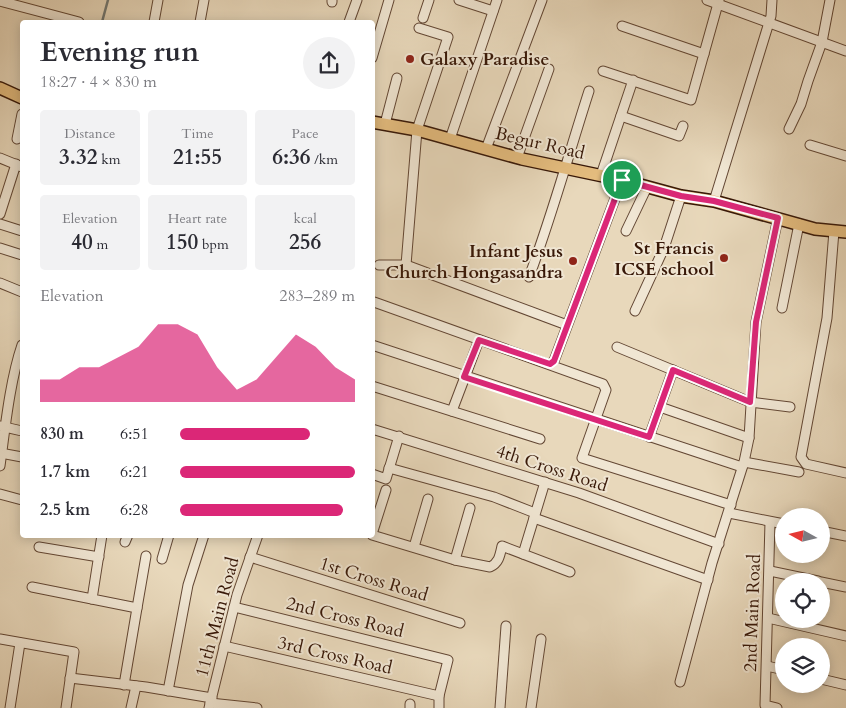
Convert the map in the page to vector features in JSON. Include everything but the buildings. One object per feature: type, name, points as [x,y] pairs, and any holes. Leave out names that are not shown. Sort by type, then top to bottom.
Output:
[{"type":"main road","points":[[0,88],[20,97]]},
{"type":"main road","name":"Begur Road","points":[[375,122],[417,130],[517,158],[601,175],[681,196],[714,201],[815,229],[846,232]]},
{"type":"street","points":[[154,20],[158,0]]},
{"type":"street","points":[[200,20],[204,0]]},
{"type":"street","points":[[350,20],[357,0]]},
{"type":"street","points":[[375,48],[389,0]]},
{"type":"street","points":[[423,18],[429,0]]},
{"type":"street","points":[[459,0],[493,11]]},
{"type":"street","points":[[450,140],[497,0]]},
{"type":"street","points":[[486,149],[542,0]]},
{"type":"street","points":[[707,0],[719,2],[846,50]]},
{"type":"street","points":[[714,201],[769,22],[772,0]]},
{"type":"street","points":[[789,129],[801,104],[822,42],[830,0]]},
{"type":"street","points":[[0,1],[71,20]]},
{"type":"street","points":[[603,70],[691,100],[719,2]]},
{"type":"street","points":[[622,26],[704,54]]},
{"type":"street","points":[[406,265],[417,130],[448,37],[419,28]]},
{"type":"street","points":[[517,158],[549,69]]},
{"type":"street","points":[[385,124],[397,78]]},
{"type":"street","points":[[601,175],[633,80]]},
{"type":"street","points":[[530,277],[589,91]]},
{"type":"street","points":[[621,116],[680,136],[683,126]]},
{"type":"street","points":[[17,139],[20,124]]},
{"type":"street","points":[[810,146],[846,156]]},
{"type":"street","points":[[0,158],[19,166],[0,214]]},
{"type":"street","points":[[550,364],[554,361],[622,180]]},
{"type":"street","points":[[626,231],[647,186]]},
{"type":"street","points":[[635,311],[664,248],[681,196]]},
{"type":"street","points":[[680,682],[708,580],[743,465],[748,438],[756,322],[778,218]]},
{"type":"street","points":[[0,224],[20,230]]},
{"type":"street","points":[[782,308],[799,224]]},
{"type":"street","points":[[834,230],[827,318],[801,456],[806,464],[846,473]]},
{"type":"street","points":[[0,248],[20,254]]},
{"type":"street","points":[[379,265],[406,265],[567,325]]},
{"type":"street","points":[[0,283],[20,291]]},
{"type":"street","points":[[375,302],[603,384],[606,390],[582,458],[775,523]]},
{"type":"street","points":[[452,411],[479,340]]},
{"type":"street","points":[[375,346],[594,420],[743,465],[799,472]]},
{"type":"street","points":[[617,347],[750,402],[790,407]]},
{"type":"street","points":[[0,466],[3,427],[18,382],[20,364]]},
{"type":"street","points":[[649,437],[673,370]]},
{"type":"street","points":[[375,387],[540,439]]},
{"type":"street","points":[[660,407],[748,438]]},
{"type":"street","points":[[3,427],[20,430]]},
{"type":"street","name":"4th Cross Road","points":[[375,430],[545,482],[719,544]]},
{"type":"street","points":[[375,475],[386,478],[399,436]]},
{"type":"street","points":[[1,453],[20,457]]},
{"type":"street","points":[[389,468],[494,497],[535,515],[708,580]]},
{"type":"street","points":[[523,554],[545,482]]},
{"type":"street","points":[[375,525],[386,490]]},
{"type":"street","points":[[0,494],[20,499]]},
{"type":"street","points":[[414,548],[428,498]]},
{"type":"street","points":[[455,560],[470,508]]},
{"type":"street","name":"2nd Main Road","points":[[770,522],[765,705],[776,708]]},
{"type":"street","points":[[830,533],[846,536]]},
{"type":"street","points":[[375,536],[455,560],[490,567],[498,560],[502,546],[570,572]]},
{"type":"street","points":[[92,599],[102,538]]},
{"type":"street","points":[[162,559],[168,538]]},
{"type":"street","points":[[168,691],[188,585],[203,538]]},
{"type":"street","name":"11th Main Road","points":[[210,703],[234,607],[257,538]]},
{"type":"street","points":[[39,547],[99,557]]},
{"type":"street","points":[[124,684],[146,556]]},
{"type":"street","name":"1st Cross Road","points":[[250,557],[460,622]]},
{"type":"street","points":[[770,571],[779,573]]},
{"type":"street","points":[[830,584],[846,587]]},
{"type":"street","points":[[32,587],[137,608]]},
{"type":"street","name":"2nd Cross Road","points":[[234,607],[448,660],[439,696]]},
{"type":"street","points":[[768,618],[846,636]]},
{"type":"street","points":[[500,708],[506,626]]},
{"type":"street","points":[[0,639],[74,652],[66,708]]},
{"type":"street","points":[[530,708],[541,639]]},
{"type":"street","points":[[10,708],[20,643]]},
{"type":"street","name":"3rd Cross Road","points":[[224,646],[439,696]]},
{"type":"street","points":[[767,666],[775,668]]},
{"type":"street","points":[[70,678],[168,691],[210,703],[257,708]]},
{"type":"street","points":[[830,681],[846,685]]},
{"type":"street","points":[[131,708],[136,686]]},
{"type":"street","points":[[438,708],[439,696]]},
{"type":"waterway","points":[[103,20],[108,0]]},
{"type":"place","name":"Galaxy Paradise","points":[[410,59]]},
{"type":"place","name":"St Francis ICSE school","points":[[724,258]]},
{"type":"place","name":"Infant Jesus Church Hongasandra","points":[[573,261]]},
{"type":"route","points":[[622,180],[681,196],[714,201],[778,218],[756,322],[750,402],[673,370],[649,437],[464,377],[479,340],[550,364],[554,361],[622,180]]}]
